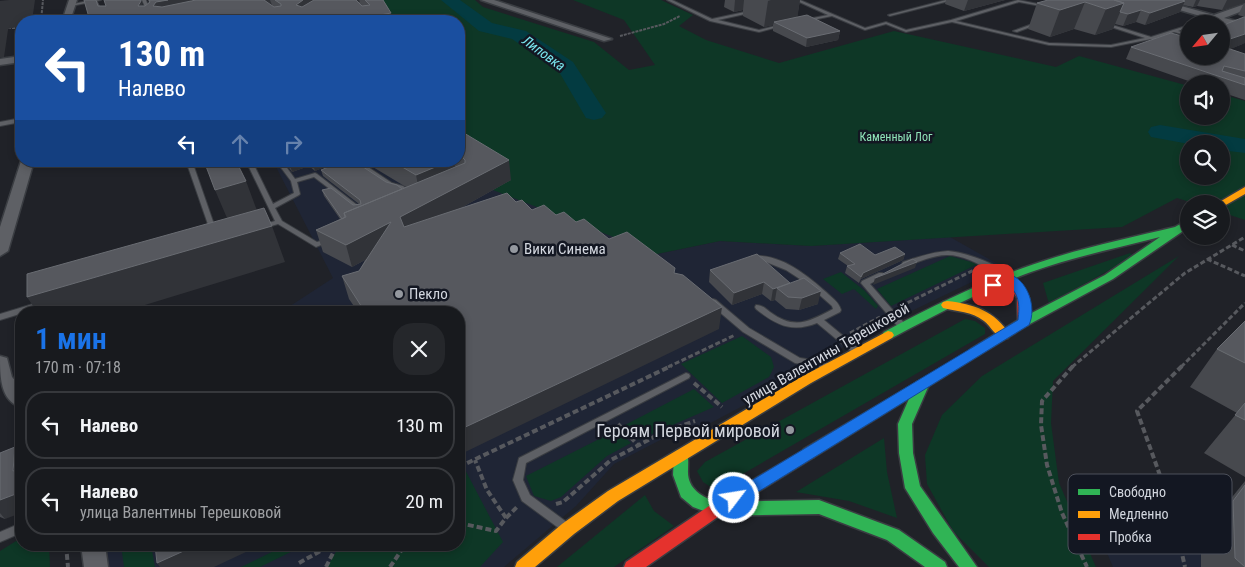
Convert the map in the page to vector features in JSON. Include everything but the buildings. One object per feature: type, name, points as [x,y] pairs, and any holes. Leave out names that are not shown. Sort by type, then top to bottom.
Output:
[{"type":"main road","points":[[1230,199],[1245,190]]},
{"type":"main road","name":"улица Валентины Терешковой","points":[[523,567],[568,529],[612,496],[902,326],[1008,278],[1057,260],[1180,227]]},
{"type":"main road","name":"улица Валентины Терешковой","points":[[632,567],[717,509],[922,384],[1024,322],[1109,277],[1180,227]]},
{"type":"main road","points":[[1008,278],[1020,288],[1026,302],[1024,322]]},
{"type":"main road","points":[[946,305],[979,310],[997,323],[1004,335]]},
{"type":"main road","points":[[922,384],[905,424],[906,453],[913,488],[938,528],[969,567]]},
{"type":"main road","points":[[681,455],[680,475],[686,492],[698,502],[717,509],[819,507],[893,535],[939,567]]},
{"type":"street","points":[[485,0],[607,39]]},
{"type":"street","points":[[1149,0],[1203,15]]},
{"type":"street","points":[[68,15],[72,2]]},
{"type":"street","points":[[1223,15],[1244,8]]},
{"type":"street","points":[[1230,22],[1245,26]]},
{"type":"street","points":[[0,62],[15,60]]},
{"type":"street","points":[[1,243],[26,167]]},
{"type":"street","points":[[0,363],[3,379],[15,393]]},
{"type":"street","points":[[94,551],[96,567]]},
{"type":"lane","points":[[72,2],[101,0],[105,7]]},
{"type":"lane","points":[[144,0],[151,15]]},
{"type":"lane","points":[[669,0],[711,20],[759,30],[786,25]]},
{"type":"lane","points":[[790,3],[798,0],[865,29],[886,23],[906,31],[952,21],[1019,1],[1056,7]]},
{"type":"lane","points":[[890,14],[950,0]]},
{"type":"lane","points":[[711,20],[763,9]]},
{"type":"lane","points":[[796,23],[832,15]]},
{"type":"lane","points":[[952,21],[1049,44],[1111,46],[1152,38],[1180,29]]},
{"type":"lane","points":[[1016,31],[1043,22]]},
{"type":"lane","points":[[1102,23],[1161,41]]},
{"type":"lane","points":[[1174,31],[1180,33]]},
{"type":"lane","points":[[0,124],[15,121]]},
{"type":"lane","points":[[191,167],[216,240]]},
{"type":"lane","points":[[252,167],[279,222],[316,245],[334,238]]},
{"type":"lane","points":[[272,207],[297,194],[294,181],[284,167]]},
{"type":"lane","points":[[364,167],[390,185],[401,187],[420,201]]},
{"type":"lane","points":[[294,181],[324,171]]},
{"type":"lane","points":[[315,174],[358,208]]},
{"type":"lane","points":[[252,230],[279,222]]},
{"type":"lane","points":[[897,268],[929,254],[951,252],[975,259],[1008,278]]},
{"type":"lane","points":[[754,258],[780,262],[792,268],[836,305],[837,310],[806,326],[791,326],[774,320],[759,306]]},
{"type":"lane","points":[[889,272],[865,283],[902,326]]},
{"type":"lane","points":[[708,298],[746,330],[798,361],[832,366]]},
{"type":"lane","points":[[35,306],[48,302]]},
{"type":"lane","points":[[0,317],[15,312]]},
{"type":"lane","points":[[818,320],[857,352]]},
{"type":"lane","points":[[568,529],[526,498],[518,480],[522,461],[686,376]]},
{"type":"lane","points":[[0,537],[15,531]]},
{"type":"path","points":[[42,15],[43,0]]},
{"type":"path","points":[[607,39],[664,24],[691,11]]},
{"type":"path","points":[[0,28],[15,30]]},
{"type":"path","points":[[1068,526],[1047,465],[1041,425],[1042,401],[1079,359],[1185,273],[1245,237]]},
{"type":"path","points":[[1232,245],[1245,251]]},
{"type":"path","points":[[1207,260],[1245,276]]},
{"type":"path","points":[[1160,474],[1137,411],[1245,303]]},
{"type":"path","points":[[465,464],[722,341]]},
{"type":"path","points":[[686,376],[722,407]]},
{"type":"path","points":[[714,411],[730,403]]},
{"type":"path","points":[[465,524],[496,531],[526,498],[550,506],[563,502],[611,460],[663,432],[699,419]]},
{"type":"path","points":[[475,460],[479,477],[488,495],[506,518]]},
{"type":"path","points":[[67,551],[68,567]]},
{"type":"path","points":[[299,563],[320,551]]},
{"type":"path","points":[[326,567],[334,551]]},
{"type":"path","points":[[390,567],[401,551]]},
{"type":"path","points":[[1081,554],[1087,567]]},
{"type":"path","points":[[1182,554],[1185,567]]},
{"type":"shaded area","points":[[465,164],[657,254],[720,241],[811,246],[950,237],[1003,267],[895,319],[814,363],[769,392],[701,428],[666,437],[614,464],[576,506],[504,567],[108,567],[107,551],[465,551],[465,306],[290,306],[333,278],[276,167],[465,167]]},
{"type":"shaded area","points":[[1107,554],[1224,554],[1244,567],[1113,567]]},
{"type":"green space","name":"Каменный Лог","points":[[377,0],[475,0],[483,7],[594,42],[629,70],[655,65],[624,20],[573,0],[661,0],[693,15],[679,26],[706,40],[779,63],[894,31],[1056,67],[1079,56],[1180,84],[1180,125],[1230,125],[1230,97],[1245,101],[1245,220],[1230,215],[1230,195],[1180,195],[1180,199],[1177,198],[1122,227],[811,246],[720,241],[657,254],[493,190],[465,155],[465,15],[388,15]]},
{"type":"green space","points":[[1130,253],[1134,256],[1049,304],[1043,283]]},
{"type":"green space","points":[[950,256],[978,264],[891,306],[877,289]]},
{"type":"green space","points":[[1179,256],[1053,381],[1051,423],[1059,483],[1068,503],[1068,554],[1090,554],[1096,567],[989,567],[953,531],[927,484],[925,455],[942,415],[982,376]]},
{"type":"green space","points":[[841,272],[865,291],[878,306],[876,309],[854,289],[842,294],[823,279]]},
{"type":"green space","points":[[965,319],[975,321],[985,328],[985,334],[734,479],[714,489],[703,482],[697,471],[705,462]]},
{"type":"green space","points":[[742,336],[771,357],[774,367],[769,377],[722,403],[681,364]]},
{"type":"green space","points":[[694,389],[714,407],[638,440],[625,425]]},
{"type":"green space","points":[[617,430],[631,443],[607,456],[561,497],[551,501],[534,496],[526,476]]},
{"type":"green space","points":[[884,438],[887,472],[897,518],[849,501],[796,492]]},
{"type":"green space","points":[[465,470],[503,542],[480,567],[327,567],[336,551],[465,551]]},
{"type":"green space","points":[[645,495],[654,511],[674,526],[614,567],[557,567]]},
{"type":"green space","points":[[15,542],[15,551],[49,551],[50,567],[0,567],[0,551]]},
{"type":"green space","points":[[122,551],[152,551],[155,567],[124,567]]},
{"type":"green space","points":[[274,551],[293,551],[260,567],[241,567]]},
{"type":"waterway","name":"Липовка","points":[[449,0],[486,27],[519,35],[566,66],[594,113]]},
{"type":"waterway","name":"Липовка","points":[[1160,132],[1245,146]]},
{"type":"traffic: fast","points":[[975,352],[1024,322],[1109,277],[1180,228]]},
{"type":"traffic: fast","points":[[888,335],[939,308],[1027,270],[1082,253],[1175,230]]},
{"type":"traffic: fast","points":[[922,385],[905,424],[906,453],[913,488],[939,528],[969,567]]},
{"type":"traffic: fast","points":[[681,455],[680,475],[686,492],[698,502],[717,509],[819,507],[893,535],[939,567]]},
{"type":"traffic: slow","points":[[1230,199],[1245,190]]},
{"type":"traffic: slow","points":[[947,305],[964,307],[980,312],[993,321],[1004,335]]},
{"type":"traffic: slow","points":[[523,567],[568,529],[613,496],[806,380],[888,335]]},
{"type":"traffic: slow","points":[[809,453],[975,352]]},
{"type":"traffic: jam","points":[[1009,278],[1023,298],[1024,322]]},
{"type":"traffic: jam","points":[[632,567],[717,509],[809,453]]},
{"type":"place","name":"Вики Синема","points":[[514,249]]},
{"type":"place","name":"Пекло","points":[[399,294]]},
{"type":"place","name":"Героям Первой мировой","points":[[790,430]]},
{"type":"route","points":[[734,498],[1024,322],[1026,302],[1020,288],[1008,278],[993,285]]}]
